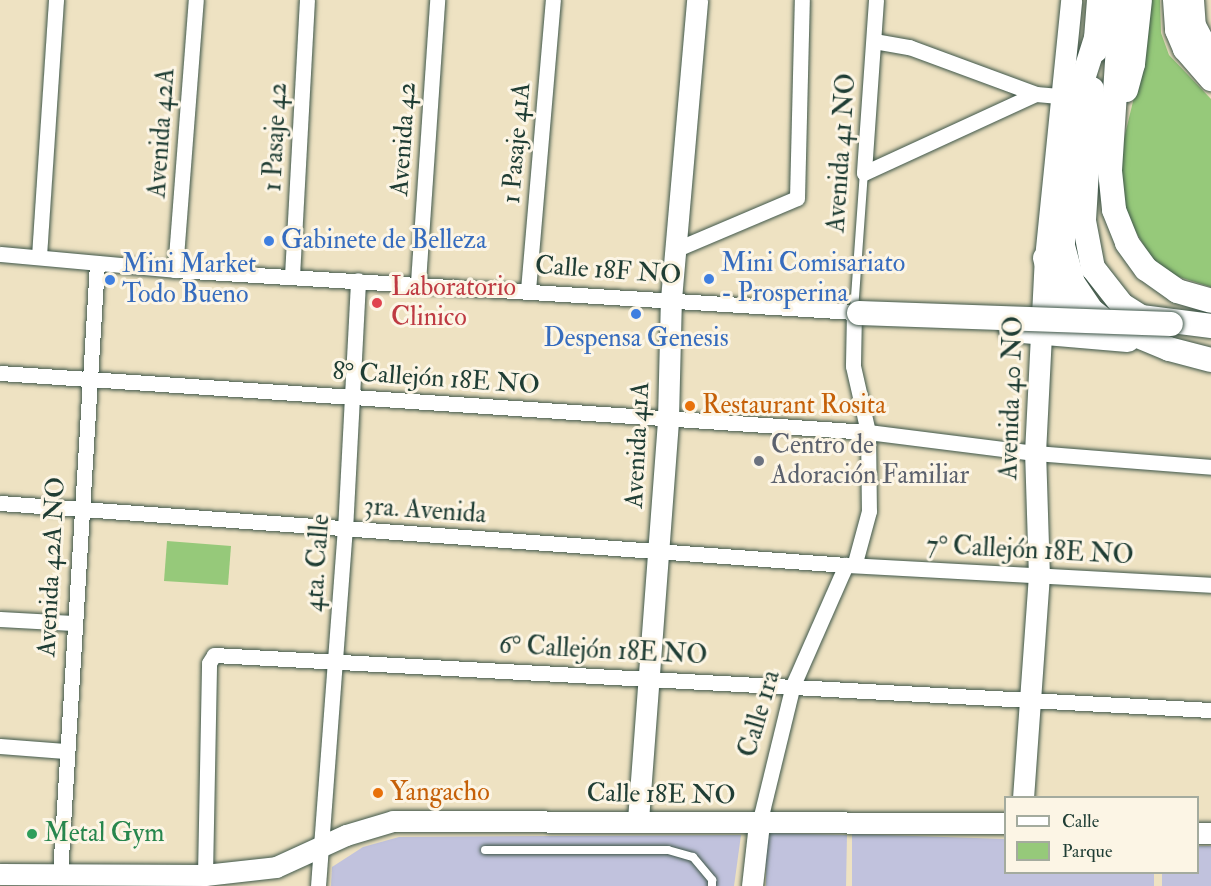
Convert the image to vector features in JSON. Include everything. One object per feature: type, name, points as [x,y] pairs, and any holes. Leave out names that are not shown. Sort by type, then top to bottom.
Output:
[{"type":"main road","points":[[1099,0],[1085,192],[1087,248],[1105,288],[1122,305],[1141,317],[1171,324]]},
{"type":"main road","points":[[1121,0],[1112,145],[1112,194],[1127,243],[1159,280],[1211,301]]},
{"type":"main road","points":[[1112,145],[1133,64],[1140,0]]},
{"type":"main road","points":[[1175,0],[1177,30],[1185,49],[1211,79]]},
{"type":"main road","points":[[1191,0],[1194,26],[1211,58]]},
{"type":"main road","points":[[1097,35],[1076,101],[1062,223],[1063,246],[1072,283],[1091,310],[1127,333],[1170,349]]},
{"type":"main road","points":[[1045,258],[1053,288],[1067,314],[1078,324],[1113,336],[1211,360]]},
{"type":"main road","points":[[857,313],[1211,326]]},
{"type":"main road","points":[[857,313],[898,325],[1113,336]]},
{"type":"street","points":[[39,256],[57,0]]},
{"type":"street","name":"Avenida 42A","points":[[176,270],[196,0]]},
{"type":"street","name":"1 Pasaje 42","points":[[292,276],[307,0]]},
{"type":"street","name":"Avenida 42","points":[[418,282],[437,0]]},
{"type":"street","name":"1 Pasaje 41A","points":[[528,290],[553,0]]},
{"type":"street","name":"Avenida 41A","points":[[638,820],[668,419],[671,299],[697,0]]},
{"type":"street","points":[[677,249],[797,198],[802,0]]},
{"type":"street","name":"Avenida 41 NO","points":[[864,173],[876,0]]},
{"type":"street","name":"Avenida 40 NO","points":[[1023,796],[1039,577],[1035,453],[1045,258],[1059,96],[1071,0]]},
{"type":"street","points":[[874,41],[909,47],[1036,94],[1059,96]]},
{"type":"street","points":[[864,173],[1036,94]]},
{"type":"street","name":"Calle 18F NO","points":[[0,254],[176,270],[418,282],[857,313]]},
{"type":"street","name":"Avenida 42A NO","points":[[60,874],[87,379],[97,263]]},
{"type":"street","name":"4ta. Calle","points":[[320,849],[345,530],[358,280]]},
{"type":"street","name":"Avenida 41 NO","points":[[851,562],[869,511],[868,432],[853,366],[857,313]]},
{"type":"street","name":"8° Callejón 18E NO","points":[[0,373],[868,432],[1035,453],[1211,467]]},
{"type":"street","name":"3ra. Avenida","points":[[0,503],[345,530],[851,562]]},
{"type":"street","name":"7° Callejón 18E NO","points":[[851,562],[1039,577],[1211,585]]},
{"type":"street","name":"Calle 1ra","points":[[752,886],[759,824],[793,685],[851,562]]},
{"type":"street","points":[[0,619],[73,623]]},
{"type":"street","name":"6° Callejón 18E NO","points":[[205,875],[211,658],[334,660],[1211,710]]},
{"type":"street","points":[[0,746],[65,751]]},
{"type":"street","name":"Calle 18E NO","points":[[0,874],[205,875],[276,867],[320,849],[345,835],[393,821],[638,820],[759,824],[1004,823]]},
{"type":"street","points":[[318,886],[320,849]]},
{"type":"lane","name":"Avenida 41 NO","points":[[857,313],[864,173]]},
{"type":"lane","points":[[485,850],[668,850],[693,856],[712,880],[712,886]]},
{"type":"shaded area","points":[[766,833],[847,835],[846,886],[766,886]]},
{"type":"shaded area","points":[[852,834],[1004,839],[1004,874],[1154,874],[1154,886],[852,886]]},
{"type":"shaded area","points":[[741,835],[734,886],[331,886],[332,867],[363,847],[399,837]]},
{"type":"shaded area","points":[[1199,846],[1211,846],[1211,886],[1162,886],[1162,874],[1199,874]]},
{"type":"green space","points":[[1146,0],[1160,0],[1161,33],[1169,55],[1211,99],[1211,287],[1176,276],[1152,259],[1126,215],[1119,159],[1138,81]]},
{"type":"green space","points":[[167,541],[231,546],[228,585],[164,581]]},
{"type":"place","name":"Gabinete de Belleza","points":[[269,241]]},
{"type":"place","name":"Mini Comisariato - Prosperina","points":[[709,279]]},
{"type":"place","name":"Mini Market Todo Bueno","points":[[110,280]]},
{"type":"place","name":"Laboratorio Clinico","points":[[377,303]]},
{"type":"place","name":"Despensa Genesis","points":[[636,314]]},
{"type":"place","name":"Restaurant Rosita","points":[[690,406]]},
{"type":"place","name":"Centro de Adoración Familiar","points":[[759,461]]},
{"type":"place","name":"Yangacho","points":[[378,793]]},
{"type":"place","name":"Metal Gym","points":[[32,834]]}]
